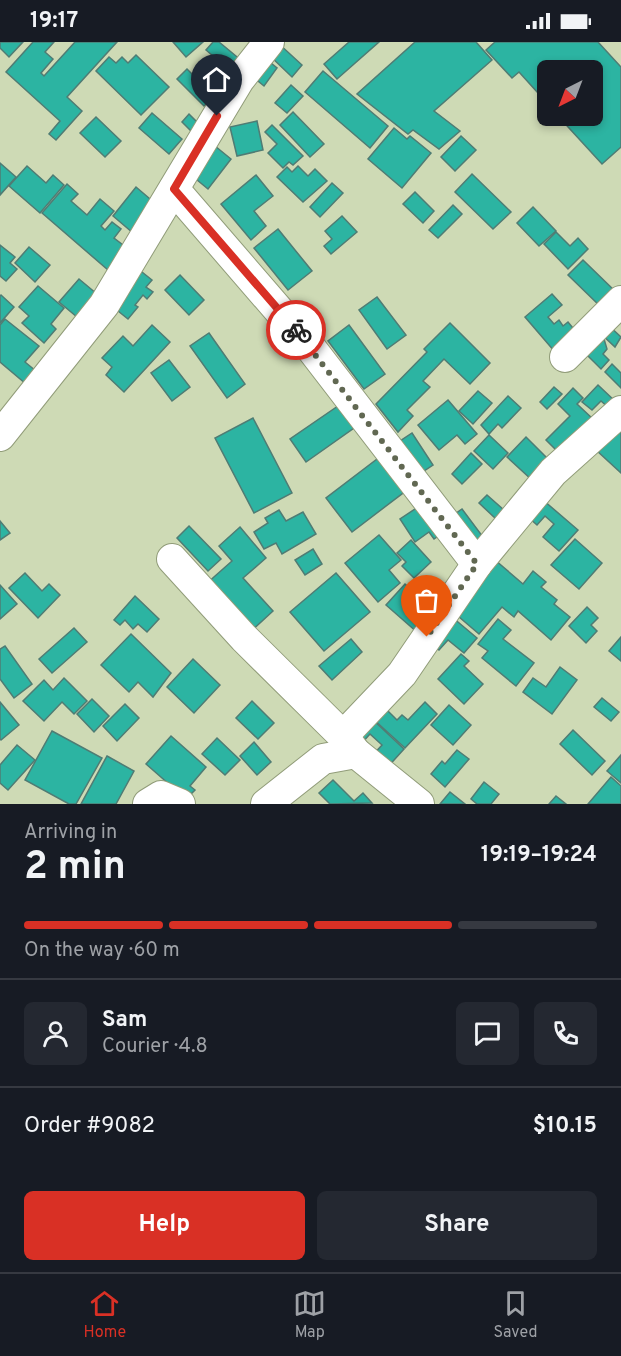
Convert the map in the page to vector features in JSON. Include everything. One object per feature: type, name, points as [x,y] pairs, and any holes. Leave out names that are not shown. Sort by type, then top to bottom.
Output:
[{"type":"street","points":[[0,436],[104,305],[239,80],[269,42]]},
{"type":"street","points":[[174,189],[307,343],[477,564]]},
{"type":"street","points":[[565,357],[621,301]]},
{"type":"street","points":[[266,804],[323,759],[350,745],[477,564],[553,471],[621,411]]},
{"type":"street","points":[[172,558],[244,638],[350,745],[418,804]]},
{"type":"street","points":[[148,804],[161,796],[180,804]]},
{"type":"building","points":[[0,42],[23,42],[9,57],[0,48]]},
{"type":"building","points":[[33,42],[54,42],[45,52],[53,59],[41,73],[44,76],[75,42],[117,42],[67,97],[82,111],[56,140],[49,134],[60,121],[6,72]]},
{"type":"building","points":[[173,42],[203,42],[186,57]]},
{"type":"building","points":[[213,42],[219,42],[242,61],[233,73],[206,50]]},
{"type":"building","points":[[349,42],[379,42],[337,79],[324,64]]},
{"type":"building","points":[[415,42],[476,42],[492,60],[434,111],[460,131],[439,149],[413,130],[408,134],[357,94]]},
{"type":"building","points":[[495,42],[598,42],[621,67],[621,147],[602,164],[567,126],[603,126],[603,60],[537,60],[537,92],[519,72],[512,78],[486,50]]},
{"type":"building","points":[[278,43],[302,65],[292,77],[268,54]]},
{"type":"building","points":[[136,55],[169,87],[141,115],[96,71],[109,57],[116,63],[122,57],[128,63]]},
{"type":"building","points":[[266,59],[277,68],[264,86],[253,77]]},
{"type":"building","points":[[187,69],[214,96],[204,106],[177,79]]},
{"type":"building","points":[[323,71],[388,126],[370,148],[305,92]]},
{"type":"building","points":[[291,85],[303,96],[287,113],[275,103]]},
{"type":"building","points":[[293,112],[324,144],[310,157],[280,125]]},
{"type":"building","points":[[152,113],[182,139],[169,154],[139,128]]},
{"type":"building","points":[[189,114],[201,126],[193,133],[182,122]]},
{"type":"building","points":[[96,117],[121,141],[105,157],[80,133]]},
{"type":"building","points":[[257,121],[263,150],[237,156],[230,127]]},
{"type":"building","points":[[272,125],[303,156],[293,165],[289,162],[283,168],[268,153],[277,144],[265,132]]},
{"type":"building","points":[[394,128],[407,139],[410,136],[431,153],[402,188],[368,159]]},
{"type":"building","points":[[461,136],[476,150],[455,171],[441,157]]},
{"type":"building","points":[[215,146],[231,159],[208,189],[191,175]]},
{"type":"building","points":[[0,163],[16,177],[0,195]]},
{"type":"building","points":[[27,166],[46,183],[53,175],[64,185],[40,213],[9,186]]},
{"type":"building","points":[[298,166],[308,176],[315,169],[327,181],[303,202],[277,177],[287,167],[292,172]]},
{"type":"building","points":[[472,174],[511,212],[493,229],[455,192]]},
{"type":"building","points":[[256,175],[273,196],[254,211],[266,226],[251,240],[221,204]]},
{"type":"building","points":[[332,183],[343,193],[320,217],[310,207]]},
{"type":"building","points":[[67,184],[78,194],[71,201],[87,215],[100,199],[114,211],[101,226],[105,230],[112,222],[121,229],[114,238],[127,248],[108,270],[42,213]]},
{"type":"building","points":[[136,187],[156,204],[133,233],[113,216]]},
{"type":"building","points":[[415,192],[434,211],[423,223],[403,204]]},
{"type":"building","points":[[453,205],[462,214],[438,238],[429,230]]},
{"type":"building","points":[[533,207],[556,231],[539,246],[517,223]]},
{"type":"building","points":[[342,216],[357,232],[331,254],[324,246],[332,239],[325,231]]},
{"type":"building","points":[[278,229],[312,271],[288,290],[254,248]]},
{"type":"building","points":[[556,232],[570,246],[578,238],[588,249],[568,269],[544,244]]},
{"type":"building","points":[[0,245],[15,257],[10,263],[17,269],[6,281],[0,276]]},
{"type":"building","points":[[29,247],[50,265],[35,282],[15,263]]},
{"type":"building","points":[[583,260],[619,295],[604,310],[568,275]]},
{"type":"building","points":[[137,268],[152,280],[146,287],[153,292],[147,299],[143,295],[135,305],[138,307],[128,319],[108,303]]},
{"type":"building","points":[[180,275],[204,300],[189,315],[165,290]]},
{"type":"building","points":[[79,279],[97,294],[77,317],[59,302]]},
{"type":"building","points":[[38,286],[64,308],[51,324],[56,329],[44,343],[22,323],[29,316],[19,307]]},
{"type":"building","points":[[552,294],[562,305],[548,317],[554,324],[559,320],[563,326],[568,322],[577,333],[555,352],[525,317]]},
{"type":"building","points":[[0,296],[14,307],[0,323]]},
{"type":"building","points":[[377,297],[406,335],[387,349],[359,310]]},
{"type":"building","points":[[5,319],[39,346],[25,362],[36,371],[26,384],[0,362],[0,325]]},
{"type":"building","points":[[450,323],[490,363],[470,384],[444,359],[423,381],[430,387],[407,410],[413,416],[398,432],[376,404],[427,352],[424,349]]},
{"type":"building","points":[[607,324],[621,337],[615,347],[599,332]]},
{"type":"building","points":[[152,325],[170,342],[124,392],[106,375],[112,367],[102,358],[123,336],[133,346]]},
{"type":"building","points":[[349,325],[385,374],[364,389],[328,341]]},
{"type":"building","points":[[597,332],[604,339],[607,349],[603,354],[609,360],[601,369],[581,349]]},
{"type":"building","points":[[209,333],[245,384],[227,398],[190,346]]},
{"type":"building","points":[[169,360],[190,387],[172,401],[151,373]]},
{"type":"building","points":[[612,364],[621,373],[621,388],[605,372]]},
{"type":"building","points":[[598,385],[616,402],[610,409],[601,401],[592,410],[582,402]]},
{"type":"building","points":[[554,387],[562,394],[547,409],[540,402]]},
{"type":"building","points":[[573,388],[583,398],[577,404],[594,420],[561,455],[546,440],[570,416],[558,404]]},
{"type":"building","points":[[478,391],[492,403],[473,424],[459,411]]},
{"type":"building","points":[[508,396],[521,408],[502,428],[498,424],[489,434],[481,425]]},
{"type":"building","points":[[448,400],[477,434],[465,444],[457,435],[439,450],[418,425]]},
{"type":"building","points":[[338,406],[354,428],[306,462],[290,439]]},
{"type":"building","points":[[253,418],[292,493],[254,513],[215,438]]},
{"type":"building","points":[[621,422],[621,473],[596,450]]},
{"type":"building","points":[[412,433],[433,465],[421,473],[400,441]]},
{"type":"building","points":[[489,435],[508,453],[493,469],[474,451]]},
{"type":"building","points":[[526,437],[551,462],[533,481],[507,457]]},
{"type":"building","points":[[471,453],[482,464],[462,484],[452,474]]},
{"type":"building","points":[[381,456],[407,490],[352,532],[326,498]]},
{"type":"building","points":[[487,495],[504,510],[496,519],[479,503]]},
{"type":"building","points":[[543,500],[578,530],[559,551],[543,537],[554,524],[545,516],[537,525],[528,517]]},
{"type":"building","points":[[424,503],[441,534],[434,539],[429,532],[415,542],[400,519]]},
{"type":"building","points":[[462,509],[486,541],[472,552],[448,519]]},
{"type":"building","points":[[279,510],[286,521],[303,512],[316,534],[282,554],[276,543],[264,549],[254,532],[268,523],[265,518]]},
{"type":"building","points":[[0,521],[10,533],[0,540]]},
{"type":"building","points":[[189,526],[221,559],[208,571],[177,538]]},
{"type":"building","points":[[240,527],[266,558],[243,578],[273,611],[249,633],[206,584],[232,561],[219,546]]},
{"type":"building","points":[[379,535],[401,560],[389,570],[400,583],[378,602],[345,563]]},
{"type":"building","points":[[575,539],[602,563],[579,589],[551,565]]},
{"type":"building","points":[[411,540],[431,562],[414,578],[402,566],[406,562],[397,553]]},
{"type":"building","points":[[313,549],[322,564],[305,575],[295,560]]},
{"type":"building","points":[[495,560],[523,584],[533,571],[546,582],[541,587],[557,600],[554,604],[570,617],[551,640],[518,611],[514,617],[502,607],[479,634],[452,611]]},
{"type":"building","points":[[25,573],[42,591],[49,584],[60,595],[38,618],[9,588]]},
{"type":"building","points":[[336,573],[370,612],[324,651],[290,612]]},
{"type":"building","points":[[425,581],[447,600],[418,633],[386,605],[405,584],[415,593]]},
{"type":"building","points":[[0,585],[17,604],[0,619]]},
{"type":"building","points":[[135,596],[159,619],[147,632],[138,624],[133,629],[125,620],[120,625],[114,620]]},
{"type":"building","points":[[587,607],[598,618],[591,625],[597,631],[586,643],[569,626]]},
{"type":"building","points":[[452,617],[477,638],[464,653],[448,640],[439,650],[429,643]]},
{"type":"building","points":[[498,619],[511,630],[503,639],[534,663],[516,686],[482,658],[488,651],[478,644]]},
{"type":"building","points":[[74,628],[87,642],[52,673],[39,659]]},
{"type":"building","points":[[131,634],[171,673],[153,697],[138,682],[129,692],[101,665]]},
{"type":"building","points":[[621,637],[621,661],[609,651]]},
{"type":"building","points":[[351,639],[362,652],[332,680],[319,666]]},
{"type":"building","points":[[5,646],[32,684],[14,698],[0,679],[0,649]]},
{"type":"building","points":[[461,654],[469,661],[464,666],[483,684],[464,704],[438,679]]},
{"type":"building","points":[[193,659],[220,685],[194,713],[167,687]]},
{"type":"building","points":[[560,667],[577,680],[552,714],[523,692],[533,678],[546,687]]},
{"type":"building","points":[[64,678],[87,701],[74,714],[62,702],[44,721],[23,701],[44,680],[53,690]]},
{"type":"building","points":[[602,698],[619,712],[611,721],[594,707]]},
{"type":"building","points":[[92,699],[109,716],[94,732],[77,714]]},
{"type":"building","points":[[252,701],[274,723],[258,739],[236,718]]},
{"type":"building","points":[[0,702],[19,725],[1,740],[0,739]]},
{"type":"building","points":[[425,702],[437,714],[405,748],[372,718],[383,706],[397,720],[402,715],[408,720]]},
{"type":"building","points":[[125,704],[139,718],[117,741],[103,726]]},
{"type":"building","points":[[449,705],[471,725],[453,745],[431,725]]},
{"type":"building","points":[[371,718],[404,749],[385,770],[371,757],[382,745],[370,734],[361,744],[354,737]]},
{"type":"building","points":[[573,730],[605,761],[592,775],[560,744]]},
{"type":"building","points":[[52,731],[102,758],[76,804],[69,804],[25,780]]},
{"type":"building","points":[[171,736],[206,767],[190,786],[195,790],[186,799],[146,764]]},
{"type":"building","points":[[217,738],[240,760],[225,775],[202,754]]},
{"type":"building","points":[[254,742],[271,762],[257,775],[240,756]]},
{"type":"building","points":[[17,745],[35,760],[8,790],[0,783],[0,765]]},
{"type":"building","points":[[457,750],[469,759],[445,787],[431,774],[442,761],[445,764]]},
{"type":"building","points":[[621,755],[621,783],[607,771]]},
{"type":"building","points":[[107,756],[134,771],[116,804],[81,804]]},
{"type":"building","points":[[611,777],[621,786],[621,804],[588,804]]},
{"type":"building","points":[[333,780],[354,801],[363,793],[372,803],[330,804],[319,793]]},
{"type":"building","points":[[484,782],[499,794],[491,804],[477,804],[471,799]]},
{"type":"building","points":[[450,792],[465,804],[440,804]]},
{"type":"building","points":[[556,796],[566,804],[549,804]]},
{"type":"way so far","points":[[296,330],[477,564],[427,637]]},
{"type":"route","points":[[217,116],[174,189],[296,330]]}]
